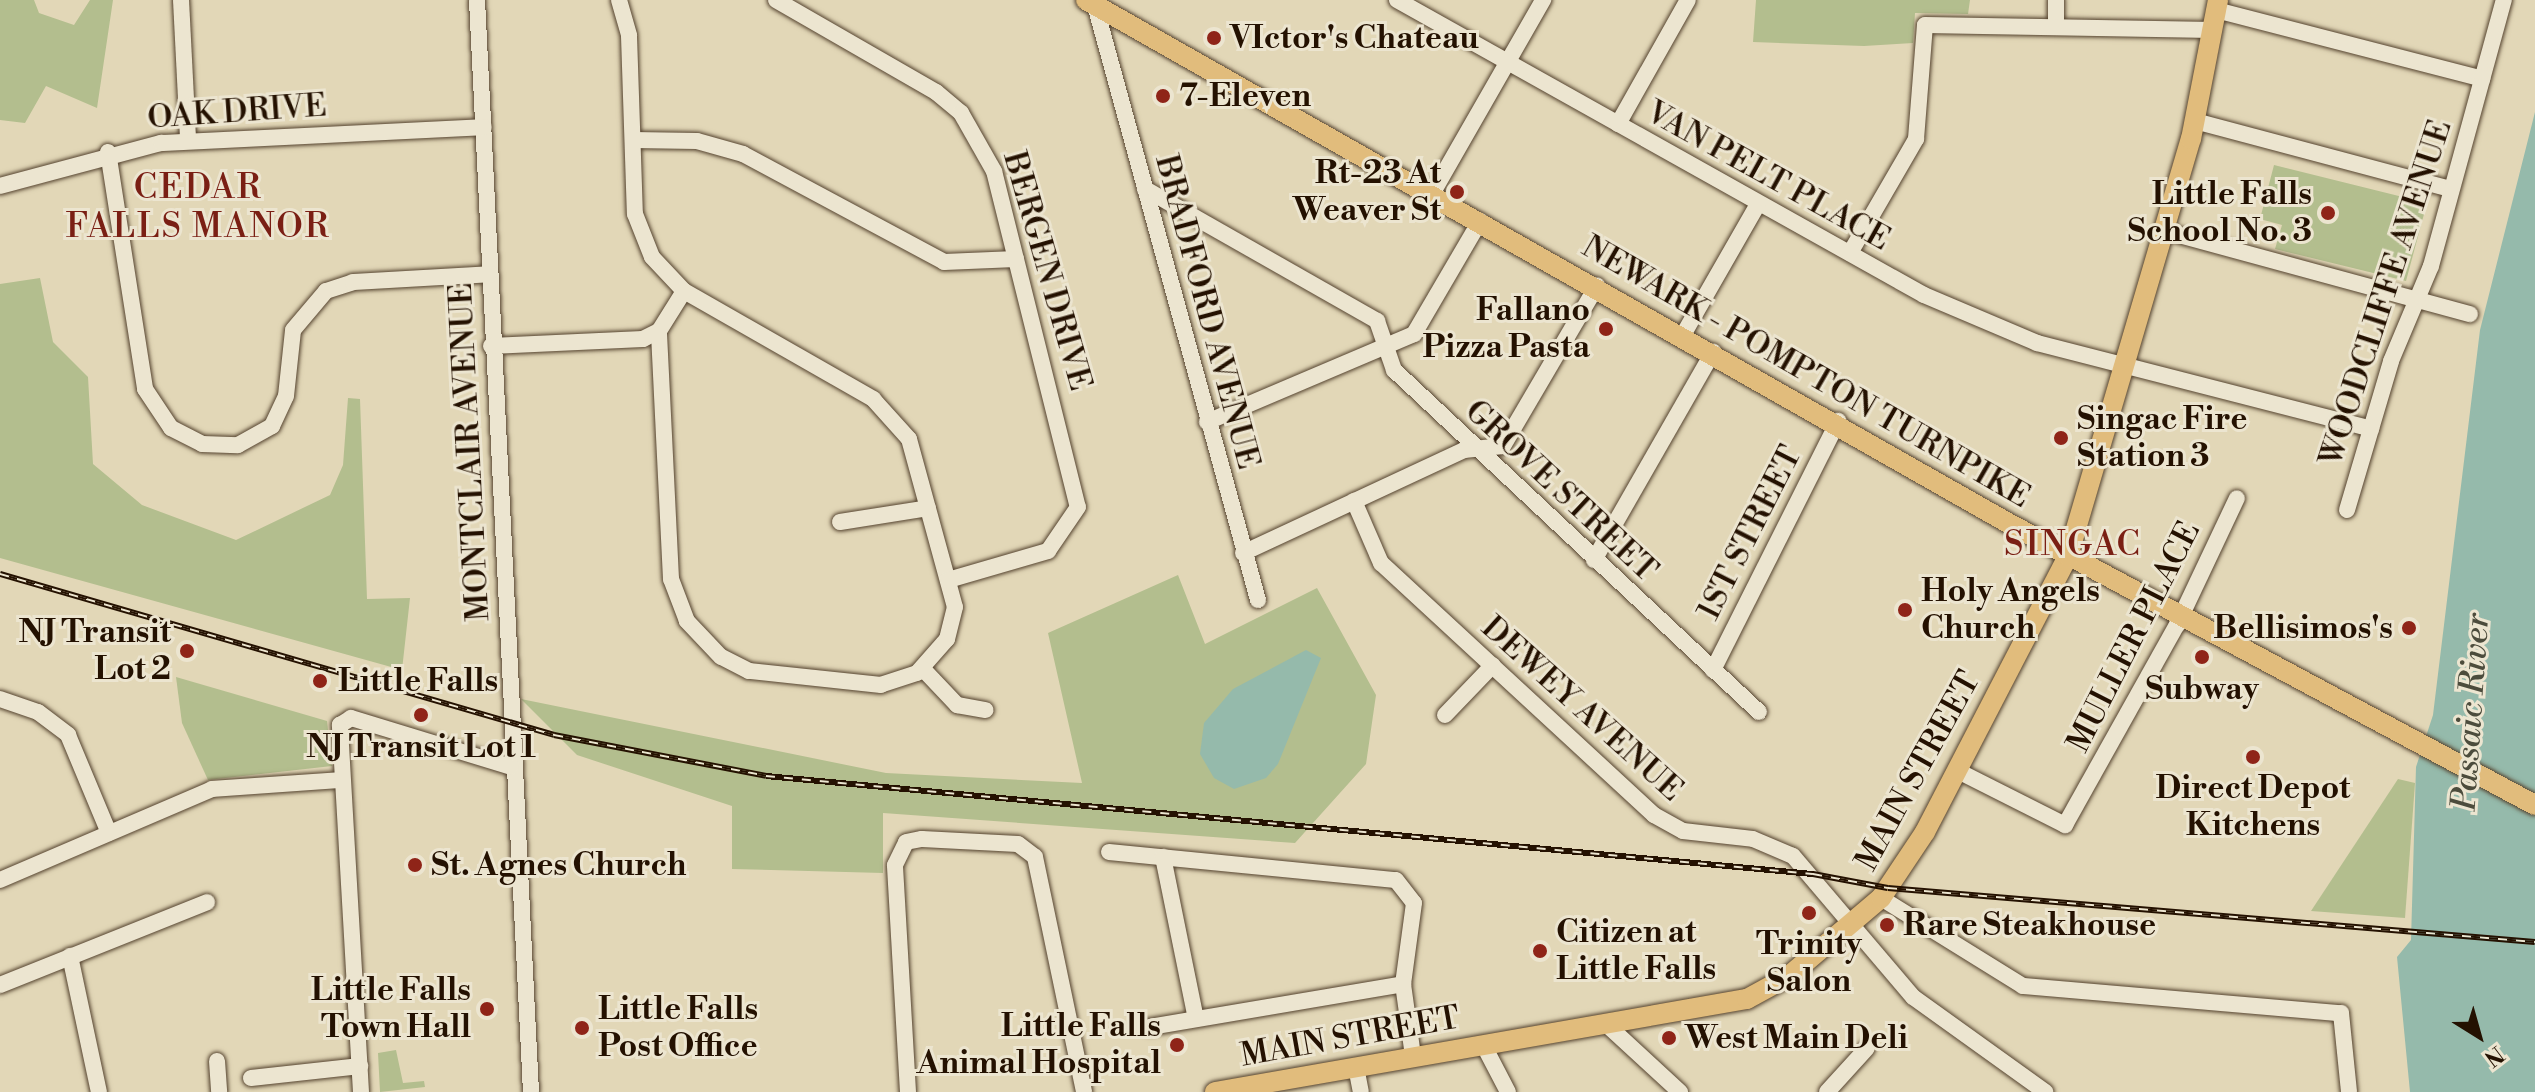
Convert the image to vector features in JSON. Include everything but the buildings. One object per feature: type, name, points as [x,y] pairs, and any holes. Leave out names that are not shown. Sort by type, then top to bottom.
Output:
[{"type":"main road","name":"NEWARK - POMPTON TURNPIKE","points":[[1091,3],[1838,421],[2068,556],[2181,613],[2390,733],[2535,805]]},
{"type":"main road","name":"MAIN STREET","points":[[1222,1091],[1747,999],[1789,976],[1881,898],[1958,771],[2068,556],[2127,365],[2195,121],[2216,13]]},
{"type":"street","points":[[181,0],[188,140]]},
{"type":"street","name":"MONTCLAIR AVENUE","points":[[477,0],[511,767],[531,1092]]},
{"type":"street","points":[[619,0],[629,36],[639,228],[652,257],[684,291],[887,408],[909,439],[948,580],[951,628],[923,669],[881,685],[778,677],[721,657],[687,621],[671,579],[659,331]]},
{"type":"street","name":"BERGEN DRIVE","points":[[776,0],[961,113],[990,160],[1078,507],[1048,551],[948,580]]},
{"type":"street","name":"VAN PELT PLACE","points":[[1397,0],[1924,295],[2037,343],[2371,429]]},
{"type":"street","points":[[1432,194],[1543,0]]},
{"type":"street","points":[[1618,124],[1688,0]]},
{"type":"street","points":[[2056,0],[2056,26]]},
{"type":"street","name":"WOODCLIFFE AVENUE","points":[[2347,510],[2371,429],[2419,298],[2504,0]]},
{"type":"street","name":"BRADFORD AVENUE","points":[[1091,3],[1104,38],[1258,600]]},
{"type":"street","points":[[1850,253],[1916,139],[1925,25],[2056,26],[2216,13],[2482,79]]},
{"type":"street","points":[[2195,121],[2451,189]]},
{"type":"street","name":"OAK DRIVE","points":[[0,186],[108,152],[188,140],[484,127]]},
{"type":"street","points":[[633,140],[697,141],[743,154],[944,262],[1016,259]]},
{"type":"street","points":[[108,152],[145,389],[162,420],[202,444],[238,445],[272,426],[286,396],[293,330],[326,291],[353,282],[490,274]]},
{"type":"street","name":"GROVE STREET","points":[[1145,189],[1370,315],[1387,343],[1394,370],[1759,712]]},
{"type":"street","points":[[1683,335],[1758,204]]},
{"type":"street","points":[[1207,422],[1421,328],[1480,221]]},
{"type":"street","points":[[2164,231],[2470,314]]},
{"type":"street","points":[[1243,553],[1473,447],[1509,440],[1597,286]]},
{"type":"street","points":[[491,346],[643,339],[659,331],[684,291]]},
{"type":"street","points":[[1594,560],[1713,352]]},
{"type":"street","name":"1ST STREET","points":[[1713,670],[1838,421]]},
{"type":"street","name":"MULLER PLACE","points":[[1958,771],[2061,825],[2079,802],[2181,613],[2237,498]]},
{"type":"street","name":"DEWEY AVENUE","points":[[1354,501],[1381,563],[1665,824],[1753,839],[1793,856],[1913,997],[2045,1092]]},
{"type":"street","points":[[840,522],[928,508]]},
{"type":"street","points":[[1445,715],[1493,665]]},
{"type":"street","points":[[923,669],[957,705],[986,710]]},
{"type":"street","points":[[0,699],[38,712],[68,735],[109,833]]},
{"type":"street","points":[[361,1092],[339,730],[351,718],[511,767]]},
{"type":"street","points":[[0,880],[212,789],[342,780]]},
{"type":"street","points":[[908,1092],[896,856],[906,842],[922,839],[1028,848],[1084,1092]]},
{"type":"street","points":[[1109,852],[1396,880],[1414,903],[1403,984],[1413,1056]]},
{"type":"street","points":[[1163,857],[1196,1019]]},
{"type":"street","points":[[1881,898],[2023,986],[2341,1013],[2349,1092]]},
{"type":"street","points":[[0,985],[207,902]]},
{"type":"street","points":[[70,956],[99,1092]]},
{"type":"street","points":[[1150,1027],[1403,984]]},
{"type":"street","points":[[1605,1023],[1680,1092]]},
{"type":"street","points":[[1483,1044],[1493,1092]]},
{"type":"street","points":[[1833,1090],[1867,1048]]},
{"type":"street","points":[[217,1061],[219,1092]]},
{"type":"street","points":[[1488,1065],[1508,1092]]},
{"type":"street","points":[[251,1078],[360,1066]]},
{"type":"street","points":[[1356,1067],[1361,1092]]},
{"type":"shaded area","points":[[0,0],[34,0],[39,13],[74,25],[90,0],[113,0],[97,108],[46,86],[25,123],[0,120]]},
{"type":"shaded area","points":[[1756,0],[1970,0],[1968,14],[1915,13],[1913,43],[1864,46],[1753,42]]},
{"type":"shaded area","name":"Little Falls School No. 3","points":[[2274,165],[2427,203],[2406,281],[2275,249],[2282,225],[2260,219]]},
{"type":"shaded area","points":[[40,278],[53,342],[88,377],[93,464],[142,505],[236,540],[330,495],[343,465],[348,398],[360,399],[367,599],[410,598],[402,670],[0,558],[0,284]]},
{"type":"shaded area","points":[[1178,575],[1205,644],[1317,588],[1376,695],[1366,764],[1295,843],[883,813],[883,873],[732,869],[732,806],[577,755],[521,699],[886,773],[1082,783],[1048,633]]},
{"type":"shaded area","points":[[176,677],[327,721],[332,766],[208,780],[182,723]]},
{"type":"shaded area","points":[[2398,779],[2415,783],[2405,918],[2311,911]]},
{"type":"shaded area","points":[[396,1050],[403,1083],[424,1081],[425,1087],[380,1092],[378,1053]]},
{"type":"water","name":"Passaic River","points":[[2535,112],[2535,1092],[2410,1092],[2397,957],[2411,940],[2416,767],[2433,715],[2480,330]]},
{"type":"water","points":[[1306,650],[1321,658],[1278,764],[1266,778],[1234,789],[1214,778],[1200,754],[1204,723],[1233,689]]},
{"type":"railway","points":[[0,574],[554,735],[766,776],[1813,874],[1888,888],[2535,942]]},
{"type":"place","name":"VIctor's Chateau","points":[[1214,38]]},
{"type":"place","name":"7-Eleven","points":[[1163,96]]},
{"type":"place","name":"Rt-23 At Weaver St","points":[[1457,192]]},
{"type":"place","name":"Little Falls School No. 3","points":[[2328,213]]},
{"type":"place","name":"Fallano Pizza Pasta","points":[[1606,329]]},
{"type":"place","name":"Singac Fire Station 3","points":[[2061,438]]},
{"type":"place","name":"Holy Angels Church","points":[[1905,610]]},
{"type":"place","name":"Bellisimos's","points":[[2409,628]]},
{"type":"place","name":"NJ Transit Lot 2","points":[[187,651]]},
{"type":"place","name":"Subway","points":[[2202,657]]},
{"type":"place","name":"Little Falls","points":[[320,681]]},
{"type":"place","name":"NJ Transit Lot 1","points":[[421,715]]},
{"type":"place","name":"Direct Depot Kitchens","points":[[2253,757]]},
{"type":"place","name":"St. Agnes Church","points":[[415,865]]},
{"type":"place","name":"Trinity Salon","points":[[1809,913]]},
{"type":"place","name":"Rare Steakhouse","points":[[1887,925]]},
{"type":"place","name":"Citizen at Little Falls","points":[[1540,951]]},
{"type":"place","name":"Little Falls Town Hall","points":[[487,1009]]},
{"type":"place","name":"Little Falls Post Office","points":[[582,1028]]},
{"type":"place","name":"West Main Deli","points":[[1669,1038]]},
{"type":"place","name":"Little Falls Animal Hospital","points":[[1177,1045]]},
{"type":"district","name":"CEDAR FALLS MANOR","points":[[198,208]]},
{"type":"district","name":"SINGAC","points":[[2073,546]]}]
